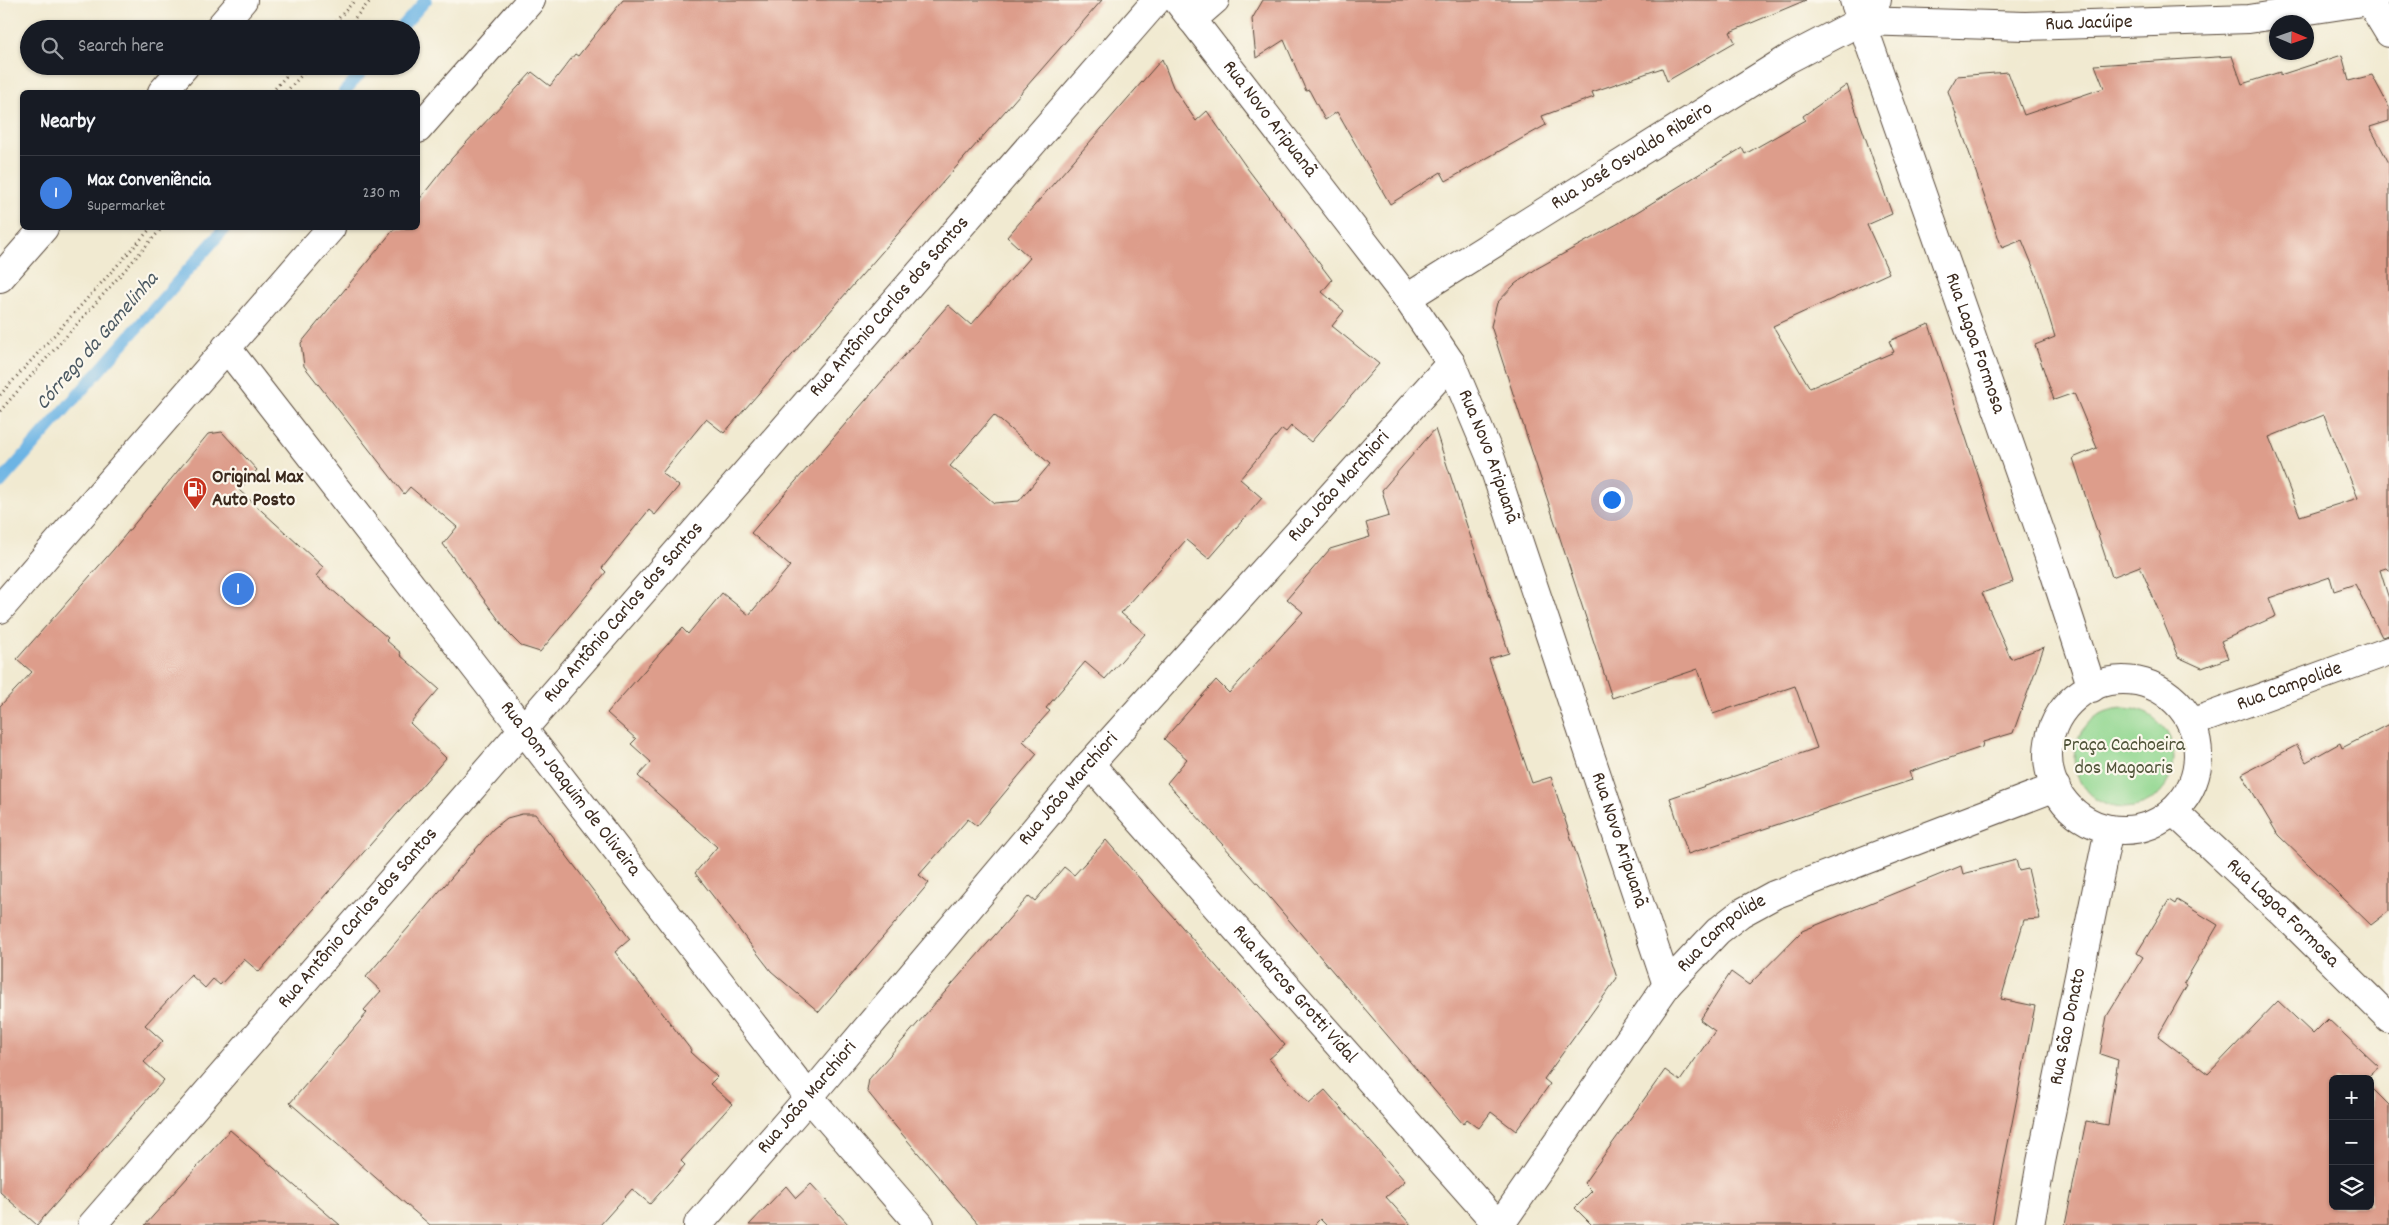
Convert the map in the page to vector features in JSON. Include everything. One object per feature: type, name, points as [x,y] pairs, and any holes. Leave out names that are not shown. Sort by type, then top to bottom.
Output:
[{"type":"street","points":[[226,20],[243,0]]},
{"type":"street","points":[[420,127],[531,0]]},
{"type":"street","name":"Rua Antônio Carlos dos Santos","points":[[92,1225],[1157,0]]},
{"type":"street","points":[[1185,10],[1215,0]]},
{"type":"street","points":[[2371,0],[2389,33]]},
{"type":"street","name":"Rua Jacúipe","points":[[1864,7],[2025,26],[2249,19],[2371,0]]},
{"type":"street","name":"Rua José Osvaldo Ribeiro","points":[[1407,298],[1788,59],[1864,7]]},
{"type":"street","name":"Rua Lagoa Formosa","points":[[1864,7],[2092,688]]},
{"type":"street","name":"Rua Novo Aripuanã","points":[[1185,10],[1407,298],[1451,363],[1490,456],[1667,985]]},
{"type":"street","points":[[164,90],[177,75]]},
{"type":"street","points":[[0,278],[42,230]]},
{"type":"street","points":[[0,609],[329,230]]},
{"type":"street","name":"Rua Dom Joaquim de Oliveira","points":[[226,347],[808,1097],[920,1225]]},
{"type":"street","name":"Rua João Marchiori","points":[[698,1225],[1090,764],[1451,363]]},
{"type":"street","name":"Rua Campolide","points":[[2191,723],[2389,651]]},
{"type":"street","points":[[2123,680],[2144,683],[2163,691],[2179,705],[2191,723],[2197,743],[2198,764],[2192,784],[2182,802],[2155,824],[2142,828],[2110,829],[2086,821],[2062,798],[2056,787],[2049,766],[2052,732],[2060,716],[2070,703],[2092,688],[2123,680]]},
{"type":"street","name":"Rua Marcos Grotti Vidal","points":[[1090,764],[1499,1225]]},
{"type":"street","name":"Rua Campolide","points":[[1499,1225],[1667,985],[1718,931],[1741,913],[1774,895],[2056,787]]},
{"type":"street","name":"Rua Lagoa Formosa","points":[[2173,811],[2284,914],[2389,1018]]},
{"type":"street","name":"Rua São Donato","points":[[2030,1225],[2041,1162],[2110,829]]},
{"type":"path","points":[[337,20],[355,0]]},
{"type":"path","points":[[353,20],[371,0]]},
{"type":"path","points":[[274,90],[287,75]]},
{"type":"path","points":[[288,90],[302,75]]},
{"type":"path","points":[[0,395],[148,230]]},
{"type":"path","points":[[0,411],[160,230]]},
{"type":"green space","name":"Praça Cachoeira dos Magoaris","points":[[2124,708],[2143,712],[2160,722],[2170,739],[2174,758],[2170,777],[2160,794],[2143,804],[2124,808],[2105,804],[2088,794],[2078,777],[2074,758],[2078,739],[2088,722],[2105,712]]},
{"type":"building","points":[[623,0],[1102,0],[724,433],[706,419],[662,473],[679,486],[655,515],[649,510],[602,568],[606,572],[540,652],[521,646],[510,635],[443,544],[457,527],[410,487],[404,494],[304,366],[301,343],[393,230],[420,230],[420,198],[452,158],[532,72],[550,86],[575,54],[578,56]]},
{"type":"building","points":[[1263,0],[1806,0],[1730,32],[1735,42],[1667,81],[1662,68],[1592,92],[1594,97],[1542,116],[1546,125],[1446,181],[1441,172],[1390,204],[1337,112],[1325,120],[1309,90],[1306,91],[1284,40],[1256,58],[1252,19]]},
{"type":"building","points":[[2342,55],[2349,81],[2372,75],[2389,107],[2389,121],[2370,127],[2389,163],[2389,571],[2386,568],[2380,570],[2389,599],[2389,635],[2382,637],[2355,584],[2334,591],[2330,577],[2269,598],[2276,616],[2221,641],[2228,658],[2202,668],[2178,657],[2140,566],[2112,577],[2073,458],[2097,448],[2074,393],[2054,400],[2035,345],[2055,337],[2036,274],[2022,240],[2002,248],[1948,91],[1957,76],[2008,72],[2024,115],[2104,88],[2095,65],[2232,56],[2242,84],[2280,72],[2280,75]],"holes":[[[2324,415],[2358,498],[2300,516],[2269,437]]]},
{"type":"building","points":[[1162,59],[1173,87],[1196,121],[1207,111],[1247,168],[1332,280],[1322,292],[1344,311],[1332,326],[1379,364],[1311,442],[1291,426],[1286,432],[1282,429],[1240,479],[1262,498],[1209,559],[1186,540],[1121,613],[1145,634],[1105,679],[1085,662],[1046,708],[1050,711],[1023,741],[1037,754],[977,826],[968,819],[919,875],[929,883],[819,1012],[771,971],[695,873],[717,847],[638,776],[651,762],[631,744],[636,739],[607,713],[682,628],[688,634],[722,593],[749,615],[790,566],[751,533],[948,305],[971,325],[1030,258],[1007,237]],"holes":[[[994,415],[1050,464],[1019,501],[994,503],[950,466]]]},
{"type":"building","points":[[1847,85],[1892,214],[1867,225],[1889,273],[1773,326],[1810,388],[1894,352],[1889,341],[1929,324],[2013,582],[1982,593],[2011,659],[2044,647],[2013,733],[1983,742],[1982,747],[1909,772],[1912,780],[1688,854],[1670,798],[1817,748],[1795,686],[1713,714],[1698,669],[1612,698],[1491,326],[1497,303],[1515,284],[1536,269],[1619,223],[1742,148],[1745,154],[1805,120],[1803,116]]},
{"type":"building","points":[[1435,429],[1509,653],[1489,659],[1532,783],[1551,777],[1617,978],[1544,1079],[1550,1084],[1516,1131],[1491,1112],[1479,1128],[1467,1119],[1463,1124],[1259,885],[1167,783],[1187,759],[1164,739],[1216,680],[1229,693],[1303,612],[1287,599],[1330,549],[1370,537],[1366,523],[1389,516],[1382,490]]},
{"type":"building","points":[[222,432],[257,470],[239,490],[323,567],[316,576],[388,638],[386,640],[401,653],[400,655],[439,689],[410,723],[446,758],[259,972],[244,959],[220,985],[213,979],[205,988],[191,975],[145,1025],[163,1041],[144,1062],[164,1080],[37,1225],[0,1192],[0,706],[32,672],[17,659],[113,550],[208,434]]},
{"type":"building","points":[[2389,724],[2389,911],[2371,925],[2278,835],[2242,774],[2297,745],[2306,762],[2340,743],[2342,748]]},
{"type":"building","points":[[522,814],[535,814],[630,939],[615,952],[691,1050],[690,1052],[717,1077],[710,1084],[732,1104],[681,1161],[685,1165],[650,1204],[632,1189],[600,1225],[430,1225],[290,1103],[367,1013],[364,1010],[381,991],[366,977],[493,829],[507,818]]},
{"type":"building","points":[[1106,840],[1285,1045],[1269,1059],[1309,1104],[1325,1090],[1405,1181],[1386,1197],[1411,1225],[1326,1225],[1320,1219],[1314,1225],[979,1225],[867,1091],[869,1079],[1029,896],[1035,901],[1064,867],[1074,875]]},
{"type":"building","points":[[2016,860],[2019,871],[2028,869],[2040,919],[2024,920],[2001,999],[2035,1006],[1992,1225],[1592,1225],[1575,1208],[1592,1191],[1584,1183],[1665,1070],[1680,1081],[1715,1031],[1700,1020],[1731,972],[1749,985],[1802,931],[1961,866],[1963,874]]},
{"type":"building","points":[[2169,900],[2175,904],[2177,900],[2218,925],[2184,983],[2187,985],[2158,1036],[2208,1074],[2278,1001],[2313,1034],[2328,1019],[2379,1067],[2370,1075],[2329,1075],[2329,1210],[2374,1210],[2374,1090],[2389,1105],[2389,1225],[2065,1225],[2086,1121],[2108,1125],[2118,1060],[2100,1054],[2107,1016],[2143,957],[2137,953]]},
{"type":"building","points":[[230,1130],[340,1225],[145,1225]]},
{"type":"building","points":[[811,1184],[849,1225],[749,1225],[786,1186],[796,1198]]},
{"type":"waterway","name":"Córrego da Gamelinha","points":[[408,20],[426,0]]},
{"type":"waterway","name":"Córrego da Gamelinha","points":[[346,90],[359,75]]},
{"type":"waterway","name":"Córrego da Gamelinha","points":[[0,483],[223,230]]},
{"type":"place","name":"Original Max Auto Posto","points":[[195,510]]},
{"type":"place","name":"Max Conveniência","points":[[238,589]]}]
